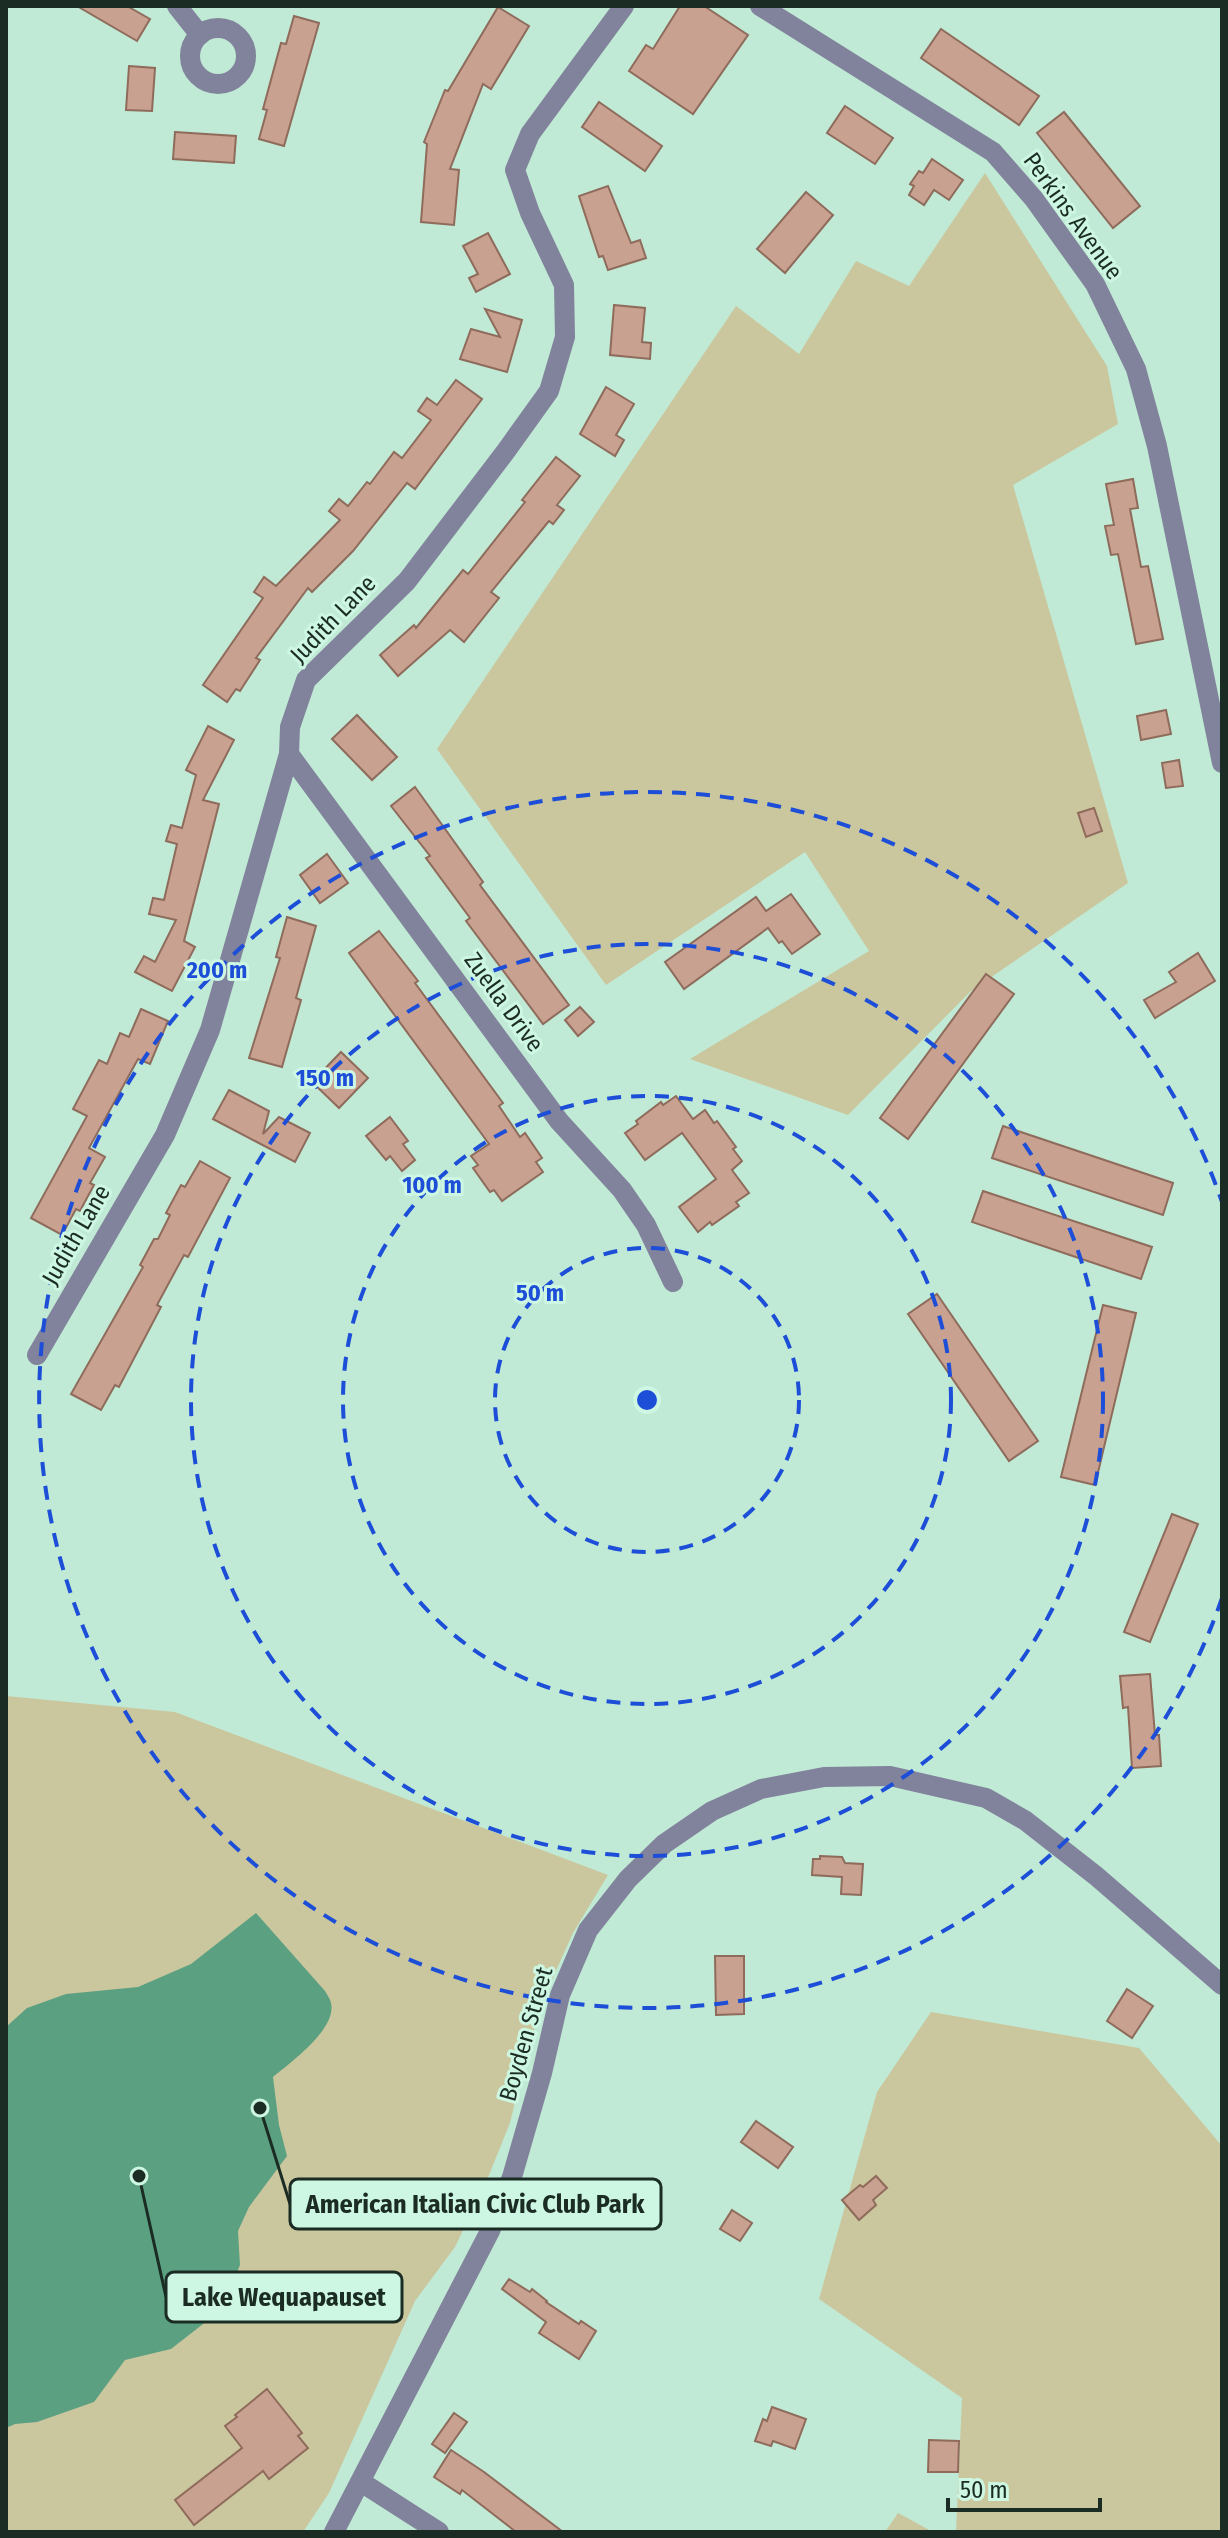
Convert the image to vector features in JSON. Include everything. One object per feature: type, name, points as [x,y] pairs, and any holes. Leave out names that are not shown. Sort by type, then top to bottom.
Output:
[{"type":"street","points":[[177,6],[200,35]]},
{"type":"street","name":"Judith Lane","points":[[37,1355],[165,1135],[210,1030],[289,754],[290,727],[306,680],[407,581],[549,391],[565,337],[564,285],[530,213],[515,170],[532,131],[624,6]]},
{"type":"street","name":"Perkins Avenue","points":[[760,6],[993,152],[1034,199],[1095,284],[1136,369],[1157,446],[1222,763]]},
{"type":"street","name":"Zuella Drive","points":[[289,754],[559,1121],[622,1190],[646,1225],[673,1282]]},
{"type":"street","name":"Boyden Street","points":[[334,2532],[490,2231],[512,2177],[542,2073],[560,1995],[588,1930],[628,1879],[664,1844],[712,1811],[761,1789],[824,1777],[890,1776],[986,1798],[1026,1821],[1095,1875],[1222,1985]]},
{"type":"street","points":[[361,2482],[439,2532]]},
{"type":"shaded area","points":[[985,173],[1107,366],[1118,424],[1013,485],[1128,883],[971,991],[848,1115],[690,1059],[869,951],[805,852],[606,985],[437,749],[736,306],[799,354],[856,261],[909,286]]},
{"type":"shaded area","points":[[6,1696],[175,1712],[608,1875],[573,1933],[545,1995],[510,2123],[487,2180],[455,2247],[415,2301],[329,2493],[303,2532],[6,2532]]},
{"type":"shaded area","points":[[256,1913],[325,1991],[331,2001],[331,2013],[311,2044],[273,2077],[279,2125],[287,2156],[249,2207],[238,2231],[240,2265],[221,2310],[171,2349],[125,2360],[94,2402],[37,2422],[6,2428],[6,2027],[27,2008],[66,1994],[138,1987],[191,1964]]},
{"type":"shaded area","points":[[931,2012],[1139,2048],[1222,2146],[1222,2532],[956,2532],[962,2398],[819,2299],[877,2092]]},
{"type":"shaded area","points":[[898,2513],[933,2532],[885,2532]]},
{"type":"building","points":[[77,6],[127,6],[150,19],[137,41]]},
{"type":"building","points":[[680,6],[704,6],[748,35],[693,114],[629,71],[646,45],[653,49]]},
{"type":"building","points":[[498,7],[529,26],[491,89],[483,84],[450,169],[459,170],[454,225],[421,222],[427,144],[424,142],[445,90],[448,91]]},
{"type":"building","points":[[294,16],[319,23],[284,146],[259,139],[267,110],[263,109],[281,43],[286,44]]},
{"type":"building","points":[[941,29],[1039,96],[1019,125],[921,58]]},
{"type":"building","points":[[129,66],[155,68],[152,111],[126,110]]},
{"type":"building","points":[[599,102],[662,146],[645,171],[582,127]]},
{"type":"building","points":[[845,106],[893,138],[875,164],[827,133]]},
{"type":"building","points":[[1064,112],[1140,206],[1113,228],[1037,133]]},
{"type":"building","points":[[175,132],[236,136],[234,163],[173,159]]},
{"type":"building","points":[[932,159],[963,180],[949,200],[934,190],[924,205],[909,195],[914,186],[910,184],[919,171],[923,173]]},
{"type":"building","points":[[608,186],[631,243],[640,240],[646,258],[608,270],[603,256],[599,257],[579,196]]},
{"type":"building","points":[[806,192],[833,215],[785,273],[757,249]]},
{"type":"building","points":[[488,233],[510,274],[476,292],[469,278],[478,274],[463,246]]},
{"type":"building","points":[[614,305],[645,308],[642,342],[651,343],[650,359],[610,355]]},
{"type":"building","points":[[485,309],[522,320],[507,372],[460,359],[471,329],[500,337]]},
{"type":"building","points":[[456,380],[482,399],[415,489],[407,483],[353,551],[312,592],[308,588],[256,658],[260,660],[240,691],[236,689],[227,702],[203,685],[263,598],[254,592],[264,577],[276,586],[340,520],[329,511],[339,499],[348,506],[367,482],[370,484],[394,452],[402,458],[431,420],[418,411],[427,398],[437,405]]},
{"type":"building","points":[[606,387],[634,404],[616,435],[624,440],[615,456],[580,434]]},
{"type":"building","points":[[556,457],[580,476],[557,505],[564,510],[553,524],[549,521],[491,592],[499,598],[464,642],[450,630],[398,676],[380,655],[414,625],[416,628],[463,570],[468,574]]},
{"type":"building","points":[[1133,479],[1138,508],[1130,509],[1141,567],[1148,566],[1163,639],[1136,644],[1118,554],[1111,555],[1105,526],[1114,525],[1106,484]]},
{"type":"building","points":[[1166,710],[1171,734],[1141,740],[1137,716]]},
{"type":"building","points":[[357,715],[397,757],[372,780],[332,739]]},
{"type":"building","points":[[208,726],[234,740],[203,800],[219,804],[184,941],[195,947],[172,991],[135,972],[144,956],[155,962],[176,920],[149,914],[153,898],[164,900],[177,844],[166,841],[171,825],[182,828],[196,775],[186,770]]},
{"type":"building","points":[[1179,760],[1183,786],[1166,788],[1162,763]]},
{"type":"building","points":[[415,787],[483,882],[480,885],[569,1005],[543,1024],[466,921],[470,918],[426,858],[430,856],[391,806]]},
{"type":"building","points":[[1094,808],[1102,831],[1086,837],[1078,813]]},
{"type":"building","points":[[327,854],[348,883],[320,903],[300,875]]},
{"type":"building","points":[[791,894],[820,934],[792,954],[768,928],[684,989],[665,962],[756,897],[766,911]]},
{"type":"building","points":[[287,917],[316,926],[296,998],[301,1000],[282,1067],[249,1058],[280,958],[276,957]]},
{"type":"building","points":[[379,931],[503,1103],[499,1106],[520,1137],[525,1133],[542,1158],[536,1162],[543,1172],[502,1201],[494,1190],[490,1192],[473,1168],[478,1165],[471,1156],[489,1144],[349,953]]},
{"type":"building","points":[[1198,953],[1215,981],[1155,1018],[1144,1000],[1176,982],[1169,972]]},
{"type":"building","points":[[986,974],[1014,994],[908,1139],[880,1118]]},
{"type":"building","points":[[580,1007],[594,1022],[578,1036],[565,1020]]},
{"type":"building","points":[[141,1009],[168,1021],[150,1064],[138,1059],[89,1148],[105,1157],[90,1183],[94,1185],[80,1211],[76,1209],[62,1235],[31,1218],[87,1116],[73,1109],[99,1060],[107,1064],[120,1033],[129,1037]]},
{"type":"building","points":[[341,1052],[368,1078],[339,1108],[312,1082]]},
{"type":"building","points":[[229,1090],[269,1111],[263,1134],[279,1117],[310,1133],[295,1162],[213,1119]]},
{"type":"building","points":[[676,1096],[693,1119],[705,1110],[714,1123],[717,1121],[736,1147],[733,1149],[742,1161],[732,1170],[749,1193],[736,1202],[739,1206],[698,1232],[679,1207],[716,1179],[682,1133],[645,1160],[625,1133],[661,1102],[663,1105]]},
{"type":"building","points":[[390,1117],[408,1141],[403,1144],[415,1160],[402,1171],[390,1156],[386,1160],[366,1136]]},
{"type":"building","points":[[1003,1126],[1173,1183],[1163,1215],[992,1158]]},
{"type":"building","points":[[200,1161],[230,1178],[188,1257],[184,1255],[157,1305],[161,1307],[119,1387],[115,1385],[101,1410],[71,1394],[143,1267],[140,1265],[154,1239],[158,1239],[170,1215],[166,1213],[181,1185],[185,1187]]},
{"type":"building","points":[[983,1191],[1152,1247],[1141,1279],[972,1222]]},
{"type":"building","points":[[937,1294],[1038,1441],[1009,1461],[908,1314]]},
{"type":"building","points":[[1103,1305],[1136,1313],[1095,1485],[1061,1477]]},
{"type":"building","points":[[1172,1514],[1198,1524],[1150,1642],[1124,1632]]},
{"type":"building","points":[[1150,1674],[1161,1766],[1132,1768],[1128,1707],[1123,1708],[1120,1676]]},
{"type":"building","points":[[820,1856],[842,1857],[845,1863],[863,1864],[861,1895],[841,1894],[842,1877],[812,1875],[813,1859],[820,1859]]},
{"type":"building","points":[[715,1956],[744,1956],[744,2014],[716,2015]]},
{"type":"building","points":[[1127,1989],[1153,2006],[1132,2038],[1107,2021]]},
{"type":"building","points":[[756,2121],[793,2147],[778,2168],[741,2142]]},
{"type":"building","points":[[876,2176],[887,2188],[873,2200],[876,2205],[859,2220],[842,2200]]},
{"type":"building","points":[[732,2210],[752,2223],[740,2241],[720,2229]]},
{"type":"building","points":[[509,2279],[530,2292],[532,2289],[579,2324],[581,2321],[596,2331],[579,2359],[539,2333],[546,2322],[502,2289]]},
{"type":"building","points":[[267,2389],[302,2433],[298,2436],[308,2448],[269,2479],[263,2471],[194,2525],[175,2500],[242,2448],[225,2426]]},
{"type":"building","points":[[772,2407],[806,2419],[795,2449],[773,2441],[771,2446],[755,2441],[763,2419],[767,2421]]},
{"type":"building","points":[[454,2413],[467,2422],[445,2453],[432,2444]]},
{"type":"building","points":[[929,2440],[959,2441],[958,2472],[928,2472]]},
{"type":"building","points":[[451,2450],[563,2532],[516,2532],[462,2490],[460,2494],[434,2477]]},
{"type":"place","name":"American Italian Civic Club Park","points":[[260,2108]]},
{"type":"place","name":"Lake Wequapauset","points":[[139,2176]]}]
